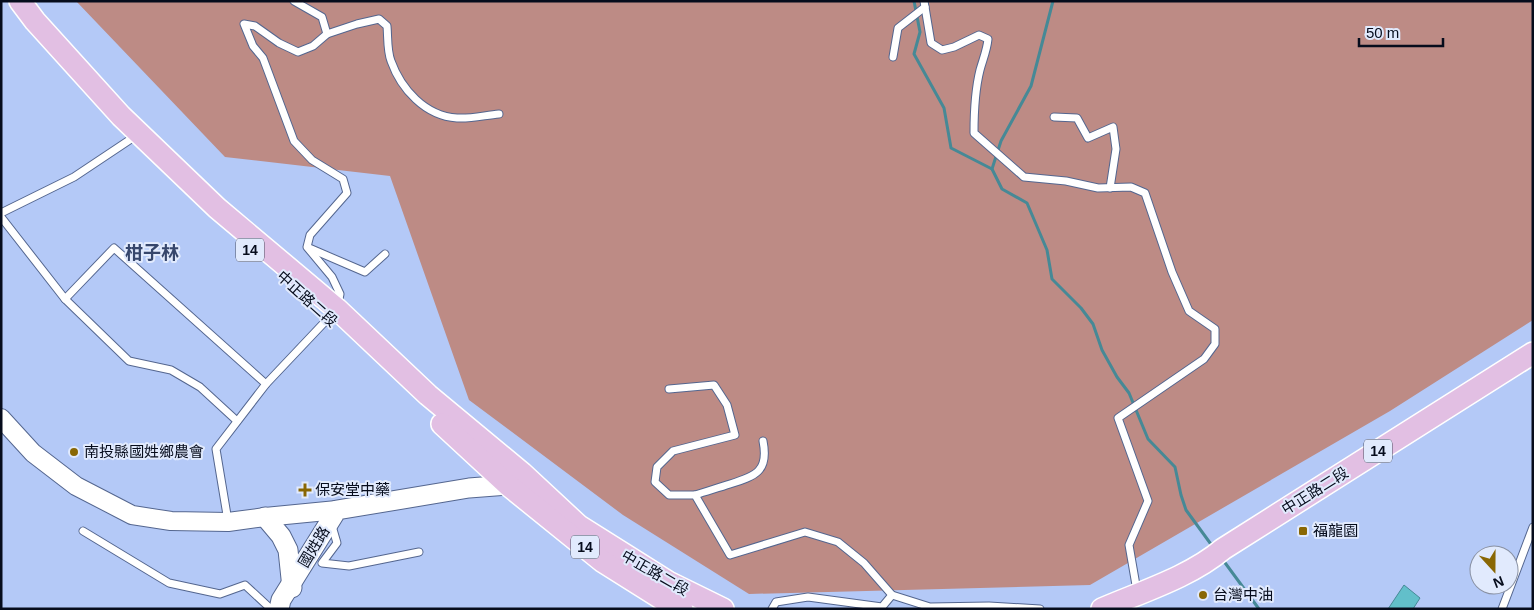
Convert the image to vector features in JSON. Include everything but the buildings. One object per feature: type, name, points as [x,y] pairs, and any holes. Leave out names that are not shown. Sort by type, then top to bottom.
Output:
[{"type":"main road","name":"中正路二段","points":[[7,1],[24,26],[78,88],[215,219],[333,314],[428,395],[602,561],[667,602],[682,609]]},
{"type":"main road","name":"中正路二段","points":[[20,1],[35,21],[121,116],[217,208],[333,314]]},
{"type":"main road","name":"中正路二段","points":[[1102,609],[1172,592],[1221,557],[1533,354]]},
{"type":"main road","name":"中正路二段","points":[[1221,557],[1533,371]]},
{"type":"main road","name":"中正路二段","points":[[515,479],[579,526],[668,582],[723,609]]},
{"type":"main road","points":[[334,515],[515,479]]},
{"type":"main road","name":"國姓路","points":[[279,609],[281,600],[334,515]]},
{"type":"main road","name":"國姓路","points":[[264,517],[281,536],[288,550],[292,585],[292,609]]},
{"type":"street","points":[[1,418],[33,453],[76,486],[132,515],[171,521],[228,522],[264,517],[334,515]]},
{"type":"lane","points":[[294,1],[322,17],[326,34]]},
{"type":"lane","points":[[893,57],[898,28],[924,6]]},
{"type":"lane","points":[[924,6],[931,43],[942,50],[954,47],[979,34],[988,39],[987,52],[980,70],[974,110],[974,134],[1024,177],[1066,181],[1098,188],[1131,187],[1145,193],[1172,272],[1190,311],[1215,329],[1215,344],[1204,359],[1118,418],[1148,501],[1129,545],[1136,601]]},
{"type":"lane","points":[[307,247],[310,235],[347,193],[343,179],[312,160],[294,141],[263,58],[253,46],[244,24],[255,26],[298,52],[313,46],[326,34],[379,19],[387,26],[390,59],[404,88],[422,104],[438,115],[458,118],[499,114]]},
{"type":"lane","points":[[1054,117],[1077,118],[1088,138],[1113,127],[1116,149],[1110,188]]},
{"type":"lane","points":[[1,214],[74,177],[131,139]]},
{"type":"lane","points":[[1,218],[65,299],[129,362],[171,370],[200,387],[237,422]]},
{"type":"lane","points":[[228,522],[216,450],[266,384],[333,314],[340,294],[332,277],[307,247]]},
{"type":"lane","points":[[307,247],[365,272],[385,254]]},
{"type":"lane","points":[[65,299],[114,248],[266,384]]},
{"type":"lane","points":[[669,389],[714,385],[727,405],[734,435],[673,452],[657,466],[655,482],[669,494],[695,495],[752,477],[762,467],[766,454],[763,441]]},
{"type":"lane","points":[[695,495],[730,554],[805,532],[838,542],[864,563],[892,595],[930,607],[989,606],[1040,609]]},
{"type":"lane","points":[[334,515],[337,543],[322,563],[349,566],[419,552]]},
{"type":"lane","points":[[1502,609],[1533,527]]},
{"type":"lane","points":[[83,531],[169,583],[220,594],[245,585],[271,609]]},
{"type":"lane","points":[[772,609],[776,602],[808,597],[882,607],[892,595]]},
{"type":"shaded area","points":[[76,1],[1533,1],[1533,320],[1390,411],[1090,585],[749,594],[623,515],[469,400],[390,176],[225,157]]},
{"type":"shaded area","points":[[1404,585],[1420,598],[1413,609],[1388,609]]},
{"type":"waterway","points":[[914,1],[920,32],[914,54],[944,108],[951,148],[992,169],[1002,189],[1027,203],[1047,250],[1052,279],[1081,308],[1093,324],[1102,350],[1117,377],[1129,393],[1148,439],[1175,467],[1186,510],[1213,547]]},
{"type":"waterway","points":[[992,169],[1001,141],[1031,86],[1053,1]]},
{"type":"waterway","points":[[1223,560],[1259,609]]},
{"type":"place","name":"南投縣國姓鄉農會","points":[[74,452]]},
{"type":"place","name":"保安堂中藥","points":[[305,490]]},
{"type":"place","name":"福龍園","points":[[1303,531]]},
{"type":"place","name":"台灣中油","points":[[1203,595]]},
{"type":"district","name":"柑子林","points":[[152,253]]}]
